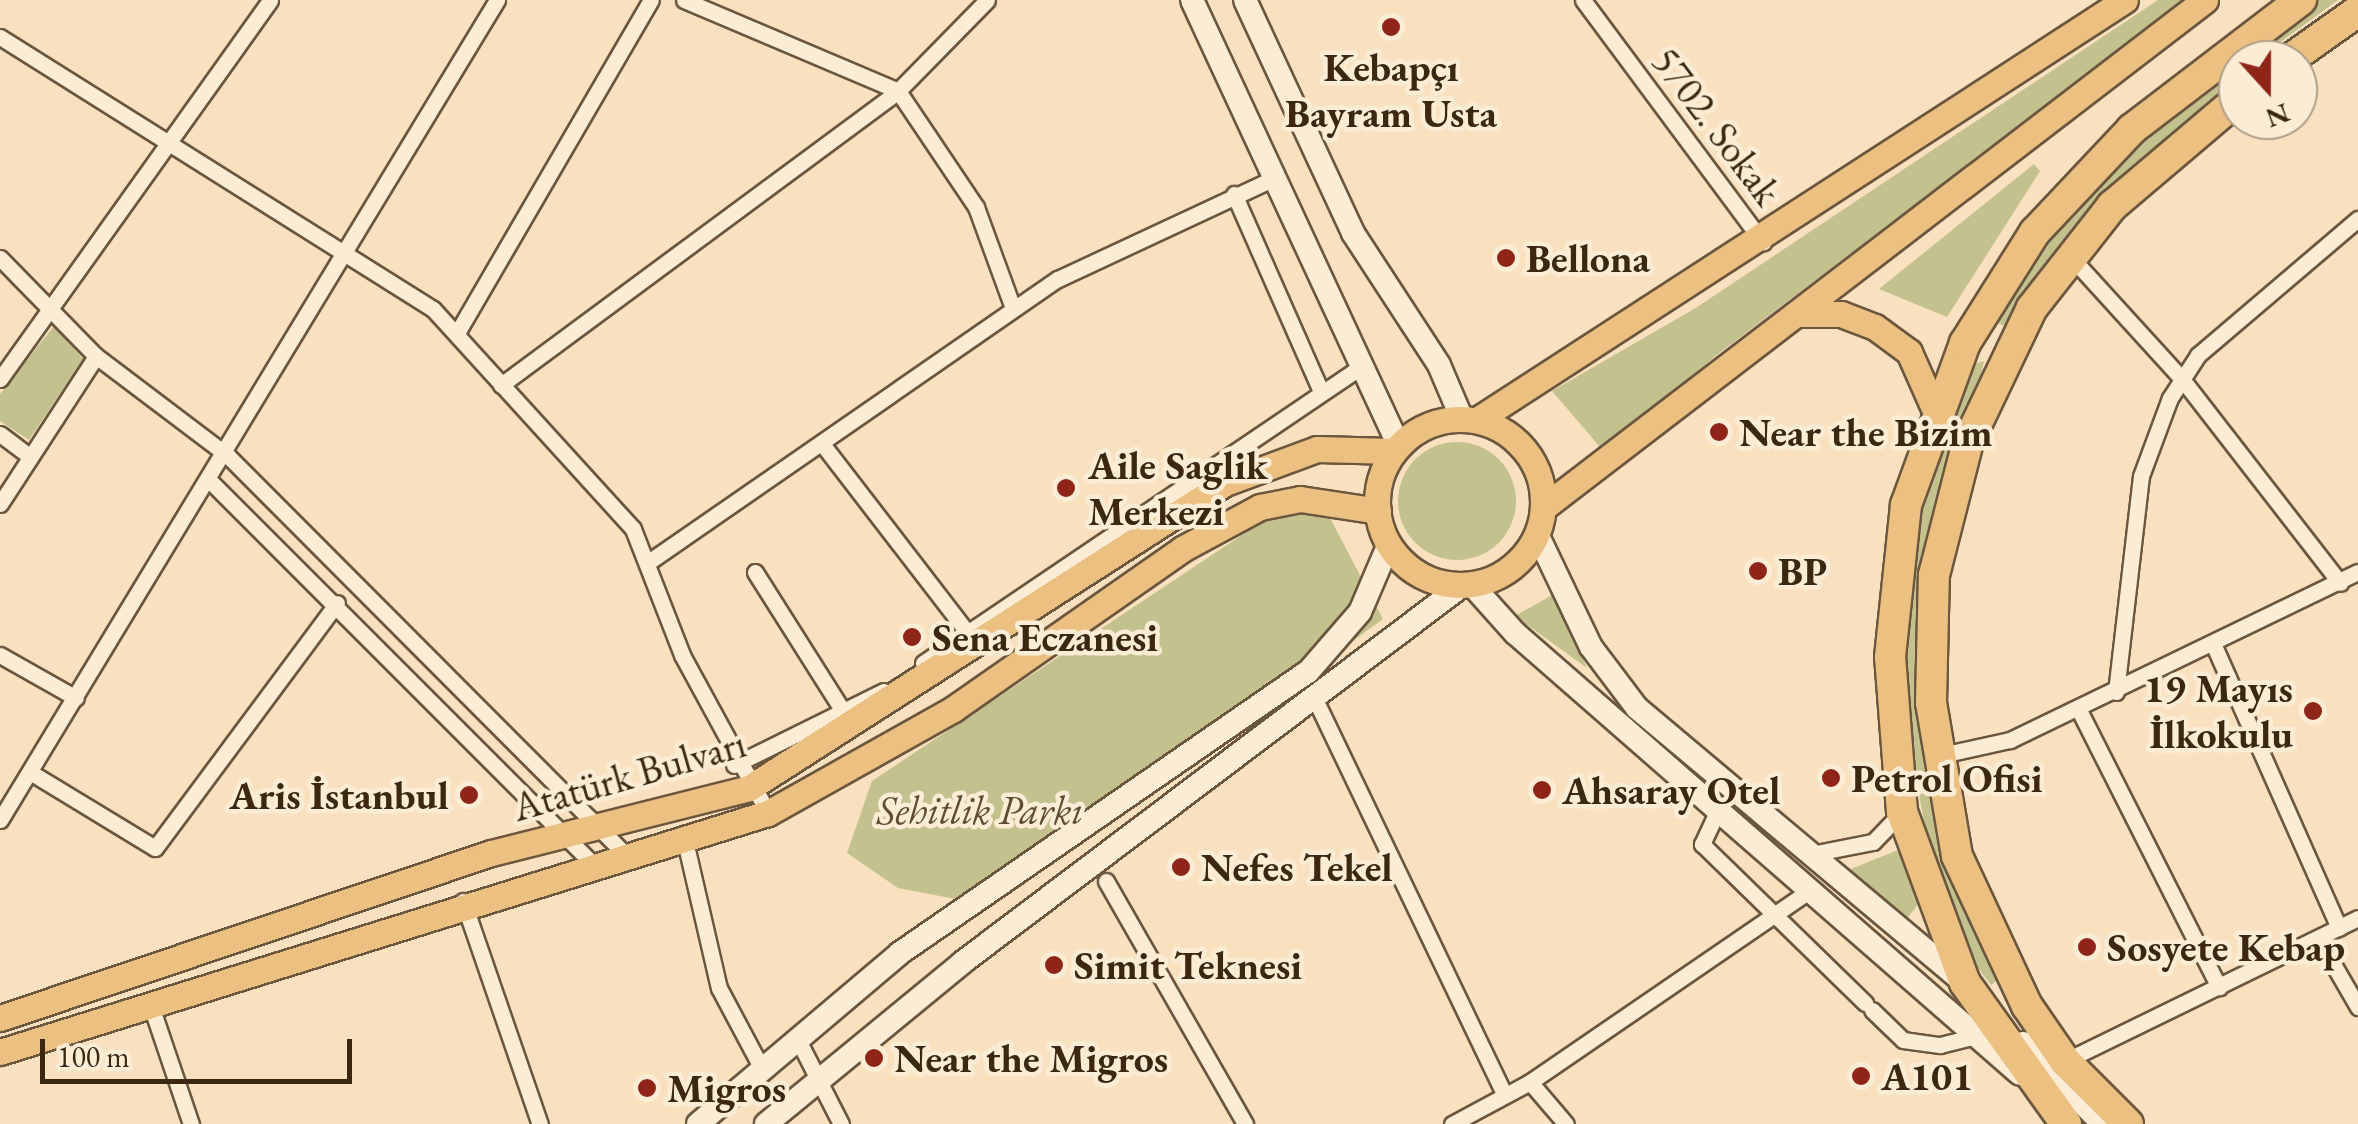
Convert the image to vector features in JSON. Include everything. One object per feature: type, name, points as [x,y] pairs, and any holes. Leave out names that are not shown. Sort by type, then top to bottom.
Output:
[{"type":"highway","points":[[2066,1124],[2030,1082],[1964,983],[1902,812],[1890,714],[1892,588],[1936,413],[1994,288],[2086,174],[2173,94],[2302,0]]},
{"type":"highway","points":[[2317,40],[2358,11]]},
{"type":"highway","points":[[2128,1124],[2065,1061],[1984,925],[1936,756],[1929,634],[1948,506],[2003,359],[2070,256],[2140,179],[2218,115]]},
{"type":"main road","points":[[766,1124],[1314,697],[1467,584],[1511,568],[1537,534],[1544,508],[1522,444],[1470,419],[1439,364],[1353,233],[1245,0]]},
{"type":"main road","points":[[2030,1082],[1515,634],[1467,584],[1412,570],[1389,544],[1378,510],[1397,448],[1428,425],[1470,419],[1762,242],[2125,0]]},
{"type":"main road","points":[[1544,508],[2205,0]]},
{"type":"main road","points":[[1191,1],[1397,448]]},
{"type":"main road","points":[[1800,314],[1840,314],[1875,327],[1909,352],[1936,413]]},
{"type":"main road","name":"Atatürk Bulvarı","points":[[0,1018],[491,853],[749,788],[1225,483],[1316,448],[1397,448]]},
{"type":"main road","name":"Atatürk Bulvarı","points":[[0,1052],[463,901],[684,841],[768,813],[954,710],[1182,549],[1260,507],[1300,499],[1378,510]]},
{"type":"main road","points":[[1537,534],[1591,647],[1637,708],[1964,983],[2103,1124]]},
{"type":"main road","points":[[698,1124],[796,1036],[900,953],[1308,672],[1360,612],[1389,544]]},
{"type":"street","points":[[0,379],[176,143],[270,0]]},
{"type":"street","points":[[0,820],[228,456],[497,0]]},
{"type":"street","points":[[457,333],[651,0]]},
{"type":"street","points":[[684,0],[898,91],[976,208],[1014,308]]},
{"type":"street","points":[[501,385],[898,91],[988,0]]},
{"type":"street","name":"5702. Sokak","points":[[1582,0],[1762,242]]},
{"type":"street","points":[[0,37],[347,252],[457,333],[624,517],[650,561],[734,765],[768,813]]},
{"type":"street","points":[[650,561],[823,445],[1014,308],[1110,249],[1275,178]]},
{"type":"street","points":[[1234,194],[1320,390]]},
{"type":"street","points":[[2116,692],[2141,476],[2182,378],[2198,355],[2358,219]]},
{"type":"street","points":[[2070,256],[2182,378],[2340,583]]},
{"type":"street","points":[[0,258],[96,356],[228,456],[603,826],[628,857]]},
{"type":"street","points":[[0,504],[96,356]]},
{"type":"street","points":[[734,765],[841,708],[884,691],[1320,390],[1362,366]]},
{"type":"street","points":[[0,434],[30,457]]},
{"type":"street","points":[[823,445],[966,632]]},
{"type":"street","points":[[210,482],[573,835],[595,866]]},
{"type":"street","points":[[756,572],[841,708]]},
{"type":"street","points":[[1936,756],[2010,740],[2215,648],[2358,572]]},
{"type":"street","points":[[30,772],[155,848],[337,603]]},
{"type":"street","points":[[2215,648],[2339,928]]},
{"type":"street","points":[[0,655],[76,698]]},
{"type":"street","points":[[1314,697],[1505,1096]]},
{"type":"street","points":[[2078,708],[2220,988]]},
{"type":"street","points":[[1718,810],[1702,844],[1904,1040],[1940,1045],[1975,1036]]},
{"type":"street","points":[[1806,854],[1852,851],[1902,812]]},
{"type":"street","points":[[684,841],[720,988],[761,1068]]},
{"type":"street","points":[[1106,881],[1245,1124]]},
{"type":"street","points":[[1452,1124],[1530,1082],[1809,891]]},
{"type":"street","points":[[463,901],[540,1124]]},
{"type":"street","points":[[2065,1061],[2358,918]]},
{"type":"street","points":[[2318,938],[2358,1007]]},
{"type":"street","points":[[150,1003],[191,1124]]},
{"type":"street","points":[[796,1036],[841,1124]]},
{"type":"street","points":[[1530,1082],[1566,1124]]},
{"type":"green space","points":[[2158,0],[2186,0],[1714,357],[1606,454],[1552,391],[1694,309]]},
{"type":"green space","points":[[2316,0],[2338,0],[2283,40],[2260,40]]},
{"type":"green space","points":[[2218,70],[2218,93],[2122,183],[2006,327],[1989,318],[2047,223],[2135,130]]},
{"type":"green space","points":[[2034,164],[2040,171],[1947,317],[1879,289]]},
{"type":"green space","points":[[54,326],[83,359],[29,440],[0,421],[0,394]]},
{"type":"green space","points":[[1984,361],[1920,674],[2004,975],[1991,985],[1964,949],[1928,842],[1903,711],[1911,512],[1959,369]]},
{"type":"green space","points":[[1457,442],[1479,447],[1499,459],[1511,479],[1516,501],[1511,523],[1499,543],[1479,555],[1457,560],[1435,555],[1415,543],[1403,523],[1398,501],[1403,479],[1415,459],[1435,447]]},
{"type":"green space","name":"Sehitlik Parkı","points":[[1319,497],[1383,619],[1014,887],[971,902],[898,888],[847,853],[872,781],[1272,515]]},
{"type":"green space","points":[[1554,594],[1587,668],[1515,616]]},
{"type":"green space","points":[[1901,849],[1919,903],[1906,920],[1843,872]]},
{"type":"place","name":"Kebapçı Bayram Usta","points":[[1391,27]]},
{"type":"place","name":"Bellona","points":[[1506,258]]},
{"type":"place","name":"Near the Bizim","points":[[1719,432]]},
{"type":"place","name":"Aile Saglik Merkezi","points":[[1066,488]]},
{"type":"place","name":"BP","points":[[1758,571]]},
{"type":"place","name":"Sena Eczanesi","points":[[912,637]]},
{"type":"place","name":"19 Mayıs İlkokulu","points":[[2313,711]]},
{"type":"place","name":"Petrol Ofisi","points":[[1831,778]]},
{"type":"place","name":"Ahsaray Otel","points":[[1542,790]]},
{"type":"place","name":"Aris İstanbul","points":[[469,795]]},
{"type":"place","name":"Nefes Tekel","points":[[1181,867]]},
{"type":"place","name":"Sosyete Kebap","points":[[2087,947]]},
{"type":"place","name":"Simit Teknesi","points":[[1054,965]]},
{"type":"place","name":"Near the Migros","points":[[874,1058]]},
{"type":"place","name":"A101","points":[[1861,1076]]},
{"type":"place","name":"Migros","points":[[647,1088]]}]
